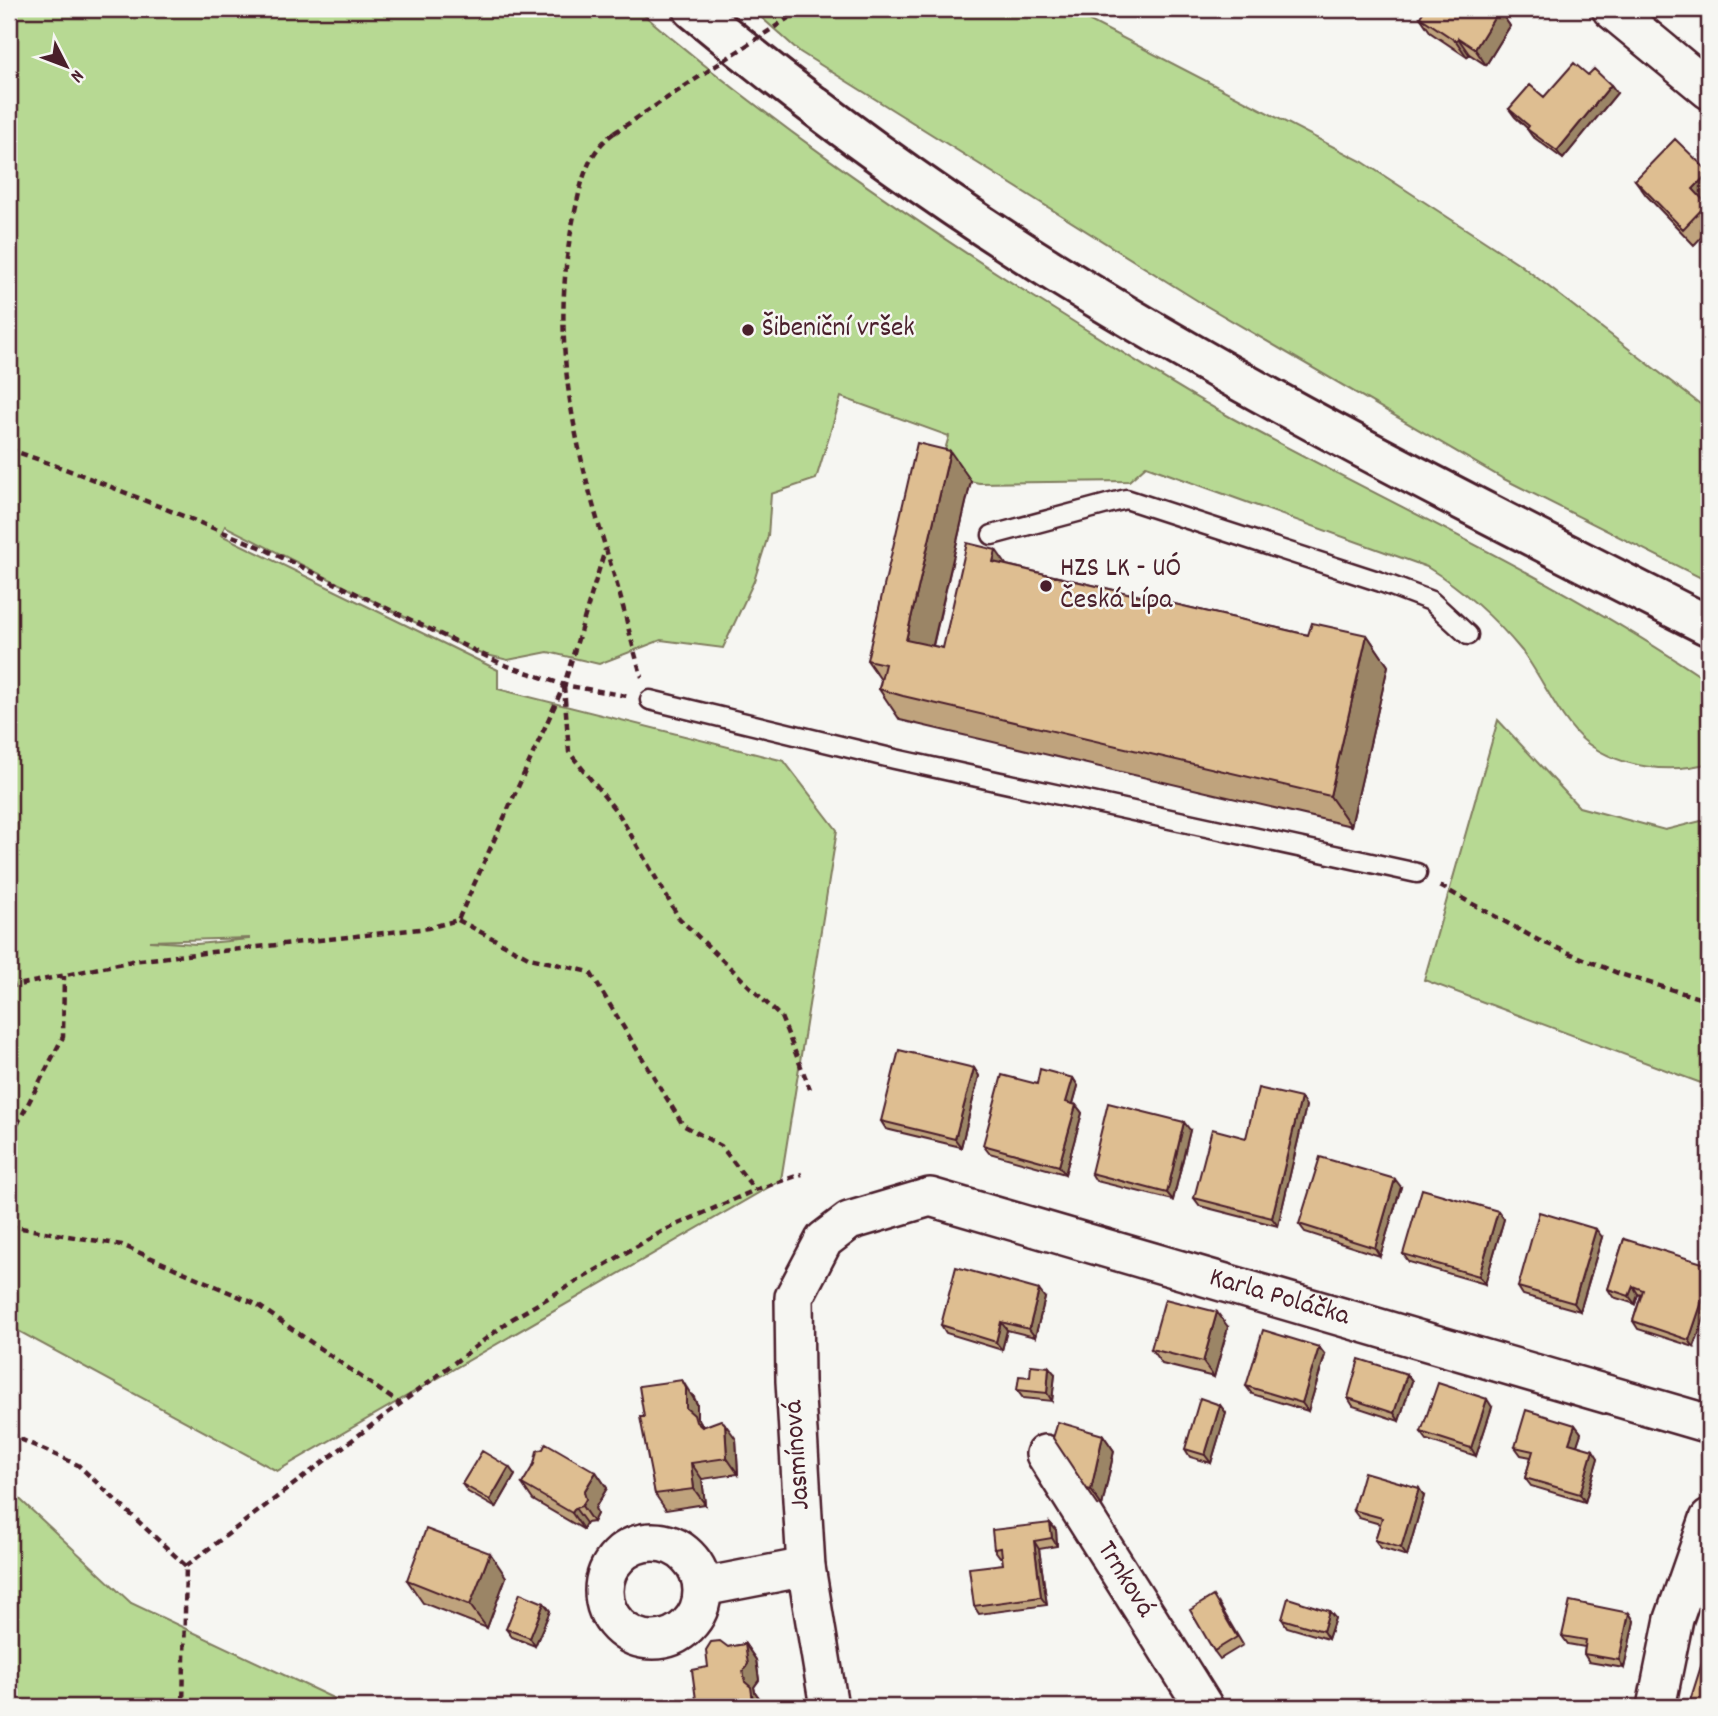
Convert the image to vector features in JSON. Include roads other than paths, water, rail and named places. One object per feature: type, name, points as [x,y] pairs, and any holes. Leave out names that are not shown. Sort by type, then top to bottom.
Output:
[{"type":"main road","points":[[693,9],[760,65],[884,158],[1055,272],[1237,379],[1407,473],[1709,626]]},
{"type":"street","points":[[1611,9],[1709,90]]},
{"type":"street","name":"Karla Poláčka","points":[[849,1221],[930,1197],[1709,1424]]},
{"type":"street","name":"Jasmínová","points":[[828,1707],[806,1567],[794,1381],[794,1297],[824,1240],[849,1221]]},
{"type":"street","name":"Trnková","points":[[1045,1454],[1204,1707]]},
{"type":"street","points":[[1656,1707],[1674,1619],[1709,1519]]},
{"type":"street","points":[[703,1587],[806,1567]]},
{"type":"lane","points":[[992,535],[1126,499],[1381,582],[1431,601],[1468,635]]},
{"type":"lane","points":[[650,699],[895,759],[1418,873]]},
{"type":"place","name":"Šibeniční vršek","points":[[748,330]]},
{"type":"place","name":"HZS LK - UÓ Česká Lípa","points":[[1046,586]]}]
